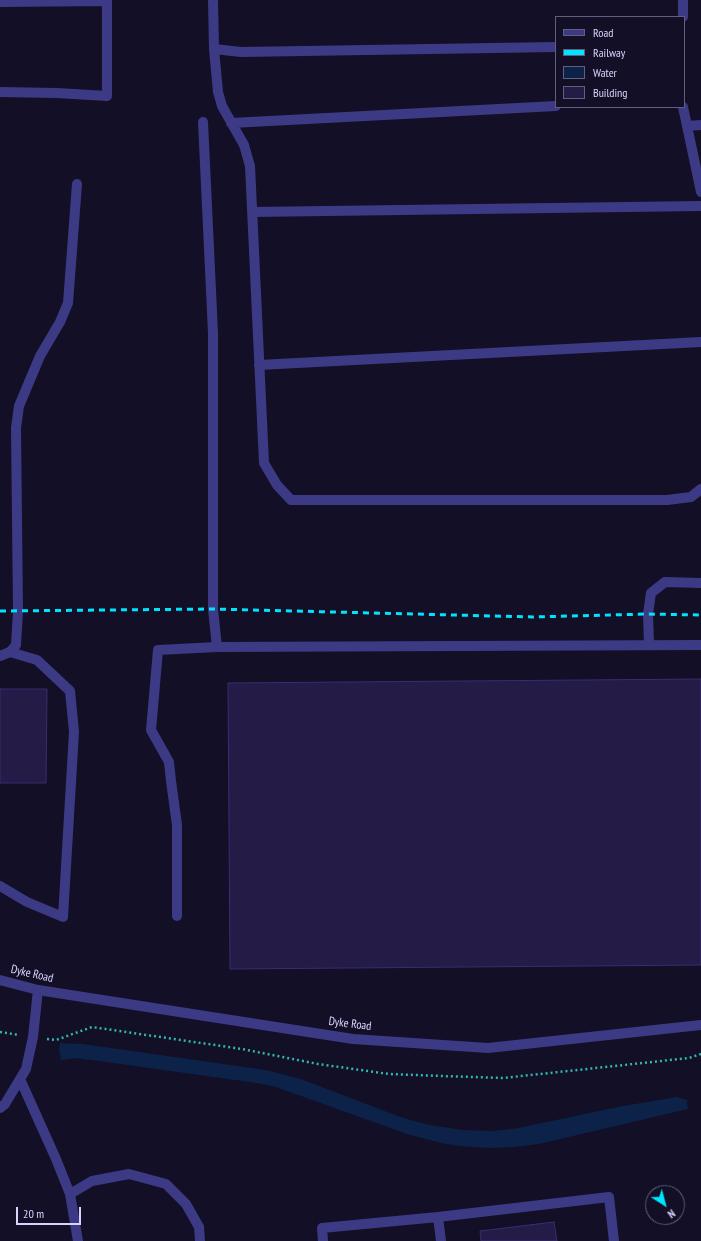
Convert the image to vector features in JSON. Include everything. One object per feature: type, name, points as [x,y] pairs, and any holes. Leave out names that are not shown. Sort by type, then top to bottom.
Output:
[{"type":"street","points":[[213,0],[214,49],[218,92],[222,106],[244,145],[250,166],[264,463],[277,485],[292,500],[667,500],[691,497],[701,489]]},
{"type":"street","points":[[683,0],[683,16]]},
{"type":"street","points":[[0,2],[107,1],[108,96],[0,92]]},
{"type":"street","points":[[214,49],[241,52],[555,47]]},
{"type":"street","points":[[231,123],[555,106]]},
{"type":"street","points":[[683,108],[701,192]]},
{"type":"street","points":[[203,122],[213,333],[213,609],[217,647]]},
{"type":"street","points":[[687,126],[701,125]]},
{"type":"street","points":[[0,656],[10,652],[16,645],[18,611],[16,428],[19,406],[40,356],[60,322],[68,303],[77,184]]},
{"type":"street","points":[[252,212],[701,206]]},
{"type":"street","points":[[259,365],[701,342]]},
{"type":"street","points":[[649,645],[648,614],[651,593],[665,582],[701,583]]},
{"type":"street","points":[[177,916],[177,825],[169,762],[151,730],[158,650],[217,647],[701,645]]},
{"type":"street","points":[[0,886],[27,902],[63,917],[74,732],[70,691],[37,660],[10,652]]},
{"type":"street","name":"Dyke Road","points":[[0,980],[38,990],[353,1039],[488,1048],[701,1025]]},
{"type":"street","points":[[0,1108],[5,1104],[26,1069],[33,1037],[38,990]]},
{"type":"street","points":[[20,1079],[70,1194],[78,1241]]},
{"type":"street","points":[[70,1194],[92,1182],[129,1174],[166,1184],[186,1204],[199,1227],[200,1241]]},
{"type":"street","points":[[323,1241],[322,1228],[438,1217],[609,1197],[614,1241]]},
{"type":"street","points":[[438,1217],[441,1241]]},
{"type":"path","points":[[0,1032],[56,1040],[92,1027],[234,1048],[318,1064],[389,1074],[457,1077],[503,1078],[689,1058],[701,1054]]},
{"type":"water","points":[[60,1043],[83,1044],[266,1070],[301,1079],[403,1118],[430,1125],[463,1130],[493,1131],[518,1128],[623,1106],[677,1097],[687,1100],[688,1109],[539,1144],[488,1148],[459,1146],[407,1134],[276,1087],[257,1083],[77,1058],[61,1060],[59,1050]]},
{"type":"building","points":[[701,679],[701,965],[230,969],[228,683]]},
{"type":"building","points":[[0,689],[47,689],[46,783],[0,783]]},
{"type":"building","points":[[554,1222],[557,1241],[481,1241],[480,1231]]},
{"type":"railway","points":[[0,611],[213,609],[533,617],[648,614],[701,615]]}]
